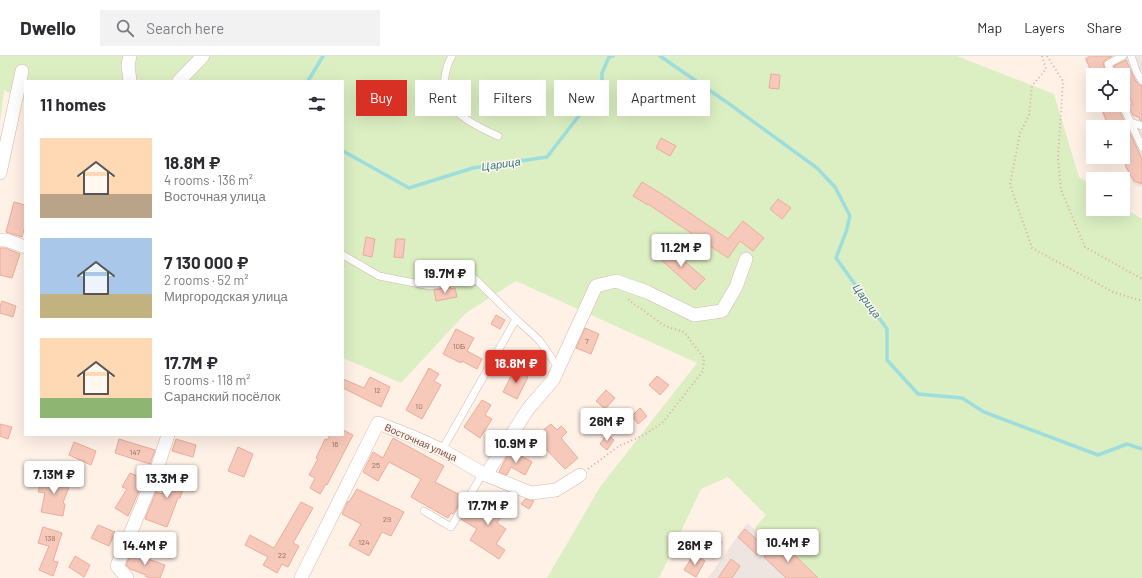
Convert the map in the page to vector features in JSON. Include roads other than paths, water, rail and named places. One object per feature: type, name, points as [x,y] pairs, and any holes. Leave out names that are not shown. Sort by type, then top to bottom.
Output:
[{"type":"street","points":[[130,56],[128,65],[130,80]]},
{"type":"street","points":[[180,80],[203,56]]},
{"type":"street","points":[[0,173],[22,71]]},
{"type":"street","points":[[0,240],[6,240],[24,247]]},
{"type":"street","points":[[485,474],[528,409],[553,380],[596,286],[616,281],[647,292],[694,315],[722,311],[736,287],[746,259]]},
{"type":"street","name":"Восточная улица","points":[[301,578],[378,423],[442,450],[485,474],[531,493],[556,490],[580,475]]},
{"type":"street","points":[[127,578],[117,566],[157,470],[168,436]]},
{"type":"lane","points":[[452,56],[446,69],[444,81],[445,97],[455,110],[477,126],[498,136]]},
{"type":"lane","points":[[1109,68],[1108,64],[1123,56]]},
{"type":"lane","points":[[1131,56],[1137,73],[1142,81]]},
{"type":"lane","points":[[1130,122],[1142,126]]},
{"type":"lane","points":[[1130,122],[1142,147]]},
{"type":"lane","points":[[344,256],[379,276],[430,286],[473,277],[539,340],[558,367]]},
{"type":"lane","points":[[442,450],[516,319]]},
{"type":"lane","points":[[424,511],[451,527],[485,474]]},
{"type":"waterway","name":"Царица","points":[[309,80],[323,56]]},
{"type":"waterway","name":"Царица","points":[[344,152],[409,188],[473,168],[547,157],[602,86],[602,73],[609,57],[613,56]]},
{"type":"waterway","name":"Царица","points":[[660,56],[728,103],[817,168],[835,187],[850,216],[846,232],[836,258],[887,329],[887,360],[918,394],[962,398],[984,412],[1098,455],[1127,444],[1142,449]]}]
